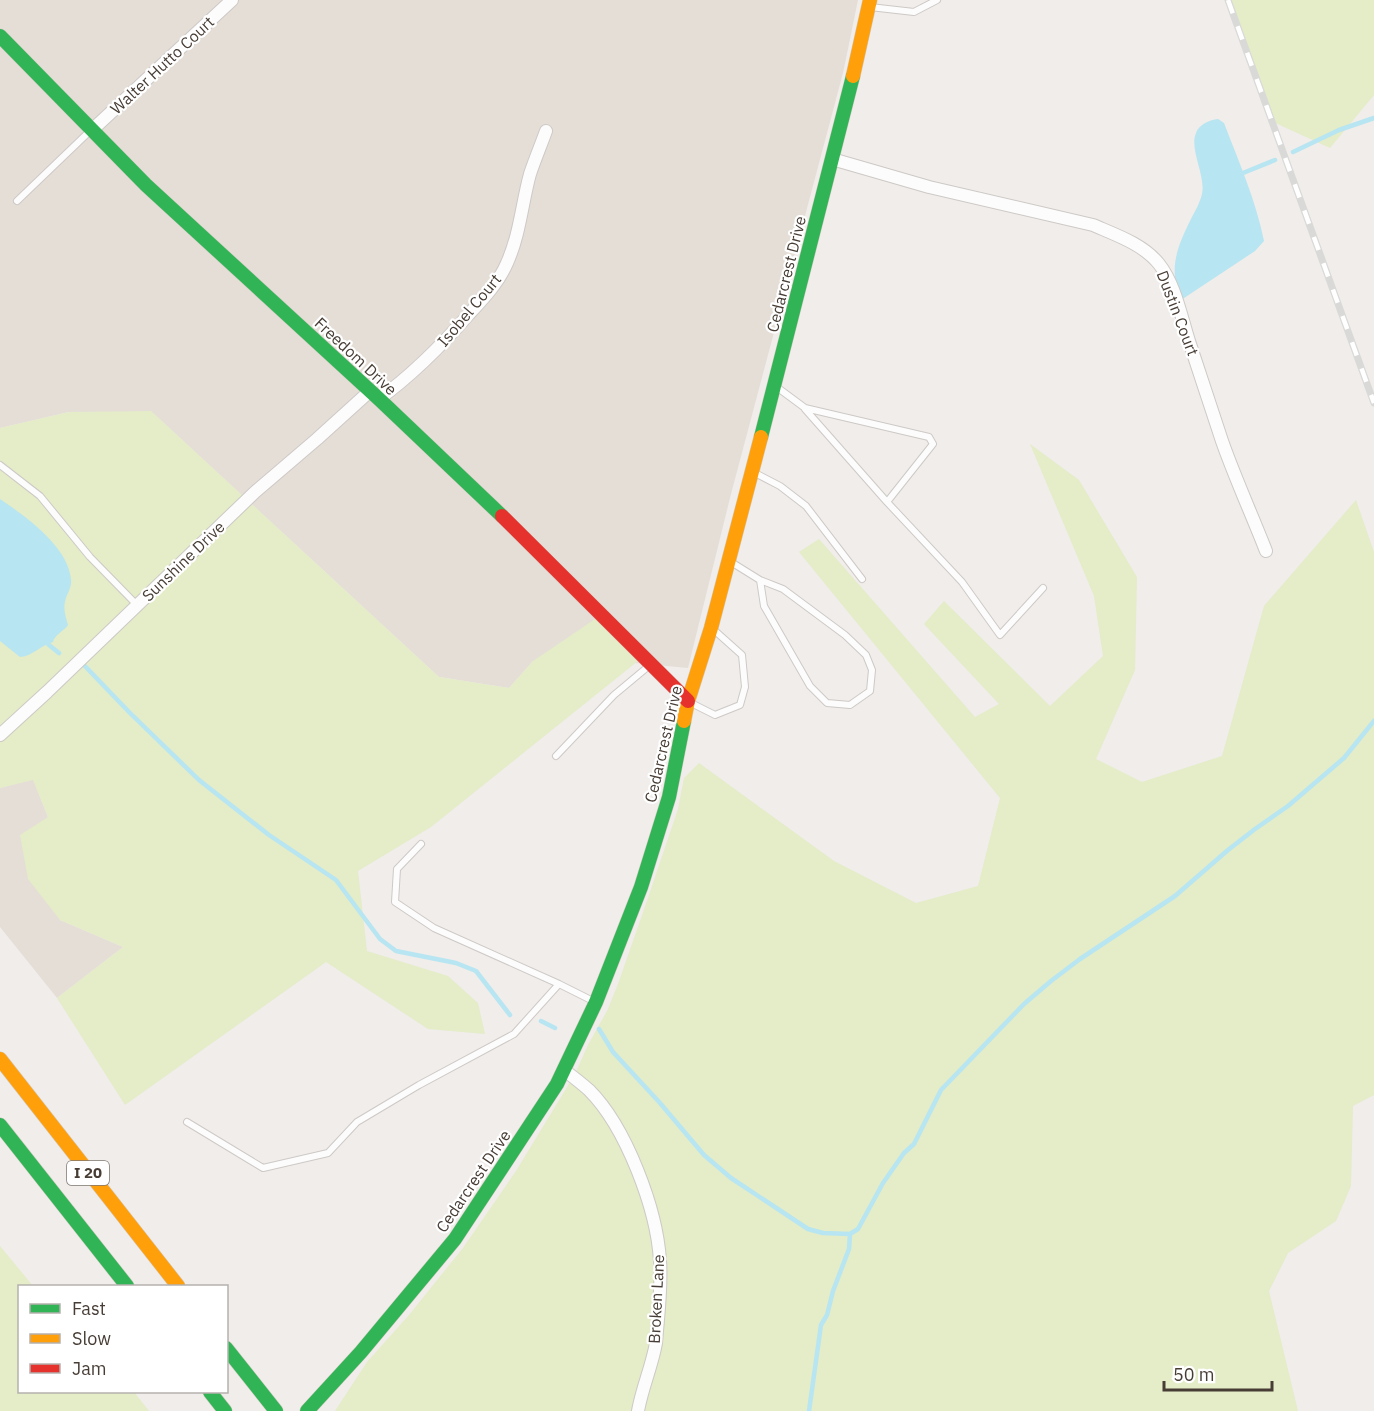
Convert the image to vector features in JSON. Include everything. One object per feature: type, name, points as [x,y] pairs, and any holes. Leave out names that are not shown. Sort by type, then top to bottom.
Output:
[{"type":"main road","name":"Cedarcrest Drive","points":[[307,1411],[361,1352],[455,1239],[564,1070],[596,1002],[641,887],[669,797],[688,701],[711,628],[775,385],[854,75],[870,3]]},
{"type":"main road","name":"Freedom Drive","points":[[0,36],[166,204],[375,395],[513,526],[688,701]]},
{"type":"main road","name":"I 20","points":[[0,1059],[175,1285]]},
{"type":"main road","name":"I 20","points":[[0,1125],[125,1285]]},
{"type":"main road","points":[[228,1351],[276,1411]]},
{"type":"main road","points":[[211,1393],[225,1411]]},
{"type":"street","name":"Walter Hutto Court","points":[[92,130],[232,0]]},
{"type":"street","name":"Isobel Court","points":[[375,395],[394,389],[446,340],[499,277],[511,253],[530,174],[546,131]]},
{"type":"street","name":"Dustin Court","points":[[832,159],[929,187],[1093,225],[1118,235],[1152,256],[1161,266],[1174,295],[1223,442],[1266,551]]},
{"type":"street","name":"Sunshine Drive","points":[[0,735],[255,492],[317,439],[375,395]]},
{"type":"street","name":"Broken Lane","points":[[564,1070],[590,1091],[620,1135],[643,1187],[654,1222],[661,1262],[656,1343],[638,1411]]},
{"type":"lane","points":[[870,3],[914,12],[937,0]]},
{"type":"lane","points":[[17,201],[92,130]]},
{"type":"lane","points":[[775,385],[805,408],[887,502],[962,582],[1000,634],[1043,588]]},
{"type":"lane","points":[[805,408],[929,437],[933,444],[887,502]]},
{"type":"lane","points":[[0,465],[40,496],[90,557],[137,605]]},
{"type":"lane","points":[[752,471],[780,486],[806,506],[862,579]]},
{"type":"lane","points":[[728,560],[760,580],[783,589],[845,635],[866,655],[872,670],[870,691],[850,705],[827,703],[810,686],[764,606],[760,580]]},
{"type":"lane","points":[[688,701],[715,715],[740,705],[746,687],[742,655],[711,628]]},
{"type":"lane","points":[[556,756],[614,695],[651,665]]},
{"type":"lane","points":[[420,844],[397,869],[394,902],[434,928],[596,1002]]},
{"type":"lane","points":[[187,1122],[263,1168],[328,1153],[357,1122],[419,1085],[514,1034],[559,984]]},
{"type":"shaded area","points":[[0,0],[858,0],[843,73],[731,494],[688,668],[635,663],[533,661],[509,688],[439,677],[154,414],[69,412],[0,428]]},
{"type":"shaded area","points":[[33,779],[48,817],[60,920],[123,947],[57,998],[0,927],[0,788]]},
{"type":"green space","points":[[1228,0],[1374,0],[1374,95],[1330,148],[1271,121]]},
{"type":"green space","points":[[151,411],[439,677],[509,688],[533,661],[601,615],[643,657],[431,827],[358,871],[367,951],[448,976],[478,1003],[485,1034],[428,1029],[326,962],[125,1105],[57,998],[123,947],[60,920],[28,879],[20,835],[48,817],[33,780],[0,788],[0,428],[69,412]]},
{"type":"green space","points":[[1030,444],[1079,480],[1137,577],[1135,670],[1096,759],[1142,782],[1222,756],[1264,606],[1356,500],[1374,552],[1374,1095],[1353,1106],[1351,1186],[1336,1221],[1288,1253],[1269,1291],[1298,1411],[335,1411],[367,1362],[409,1315],[463,1248],[516,1171],[575,1074],[618,984],[678,809],[684,778],[699,763],[834,861],[916,903],[978,886],[1000,798],[799,552],[819,539],[975,717],[999,704],[924,624],[944,601],[1050,706],[1103,656],[1094,596]]},
{"type":"green space","points":[[0,1246],[32,1285],[18,1285],[18,1393],[135,1393],[149,1411],[0,1411]]},
{"type":"water","points":[[1218,119],[1224,123],[1241,167],[1264,241],[1255,251],[1181,300],[1175,278],[1176,258],[1182,239],[1200,201],[1203,187],[1194,139],[1197,130],[1202,125]]},
{"type":"water","points":[[0,499],[33,523],[54,544],[63,556],[71,580],[64,605],[68,625],[55,637],[53,642],[29,655],[20,657],[0,641]]},
{"type":"waterway","points":[[1293,152],[1339,130],[1374,118]]},
{"type":"waterway","points":[[1243,173],[1275,160]]},
{"type":"waterway","points":[[45,641],[59,653]]},
{"type":"waterway","points":[[82,663],[199,780],[269,835],[336,880],[380,939],[396,951],[456,963],[476,971],[510,1015]]},
{"type":"waterway","points":[[599,1029],[613,1052],[704,1155],[731,1178],[808,1229],[823,1233],[850,1234],[858,1229],[883,1183],[904,1153],[914,1144],[941,1090],[1024,1004],[1080,959],[1175,896],[1228,850],[1288,806],[1344,758],[1374,721]]},
{"type":"waterway","points":[[541,1021],[555,1028]]},
{"type":"waterway","points":[[809,1411],[821,1325],[827,1315],[833,1291],[849,1249],[850,1234]]},
{"type":"railway","points":[[1228,0],[1374,403]]},
{"type":"traffic: fast","points":[[0,36],[146,185],[379,399],[502,516]]},
{"type":"traffic: fast","points":[[761,437],[853,76]]},
{"type":"traffic: fast","points":[[307,1411],[361,1352],[455,1239],[557,1084],[596,1002],[641,887],[669,797],[684,721]]},
{"type":"traffic: fast","points":[[0,1125],[126,1285]]},
{"type":"traffic: fast","points":[[228,1351],[276,1411]]},
{"type":"traffic: fast","points":[[211,1393],[225,1411]]},
{"type":"traffic: slow","points":[[853,76],[870,0]]},
{"type":"traffic: slow","points":[[684,721],[761,437]]},
{"type":"traffic: slow","points":[[0,1059],[177,1285]]},
{"type":"traffic: jam","points":[[502,516],[688,701]]}]
